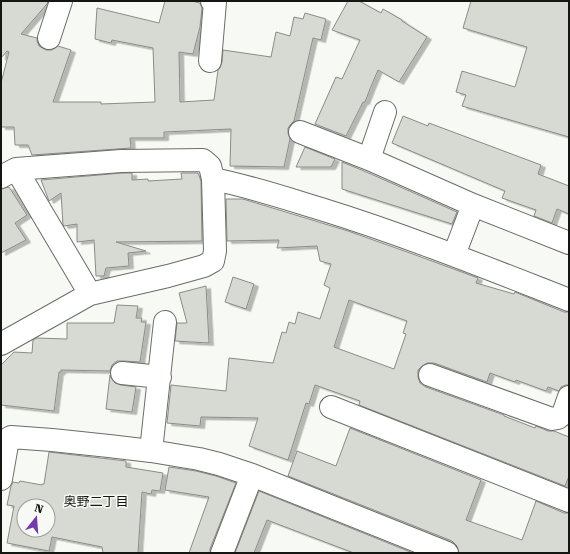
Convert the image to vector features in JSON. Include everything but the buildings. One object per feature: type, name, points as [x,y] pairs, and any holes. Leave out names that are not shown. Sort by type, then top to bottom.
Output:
[{"type":"street","points":[[49,38],[61,1]]},
{"type":"street","points":[[210,61],[215,2],[212,1]]},
{"type":"street","points":[[369,159],[385,112]]},
{"type":"street","points":[[300,132],[569,242]]},
{"type":"street","points":[[1,344],[90,294],[168,276],[204,266],[213,261],[215,251],[213,179],[210,166],[203,160],[121,161],[8,173],[90,294]]},
{"type":"street","points":[[213,179],[263,191],[356,220],[454,255],[569,300]]},
{"type":"street","points":[[454,255],[474,204]]},
{"type":"street","points":[[151,451],[166,322]]},
{"type":"street","points":[[122,373],[160,377]]},
{"type":"street","points":[[430,375],[552,419],[558,418],[563,414],[569,397]]},
{"type":"street","points":[[331,407],[569,501]]},
{"type":"street","points":[[1,479],[8,439],[11,437],[151,451],[199,459],[252,475],[447,553]]},
{"type":"street","points":[[222,553],[252,475]]},
{"type":"district","name":"奥野二丁目","points":[[96,501]]}]
